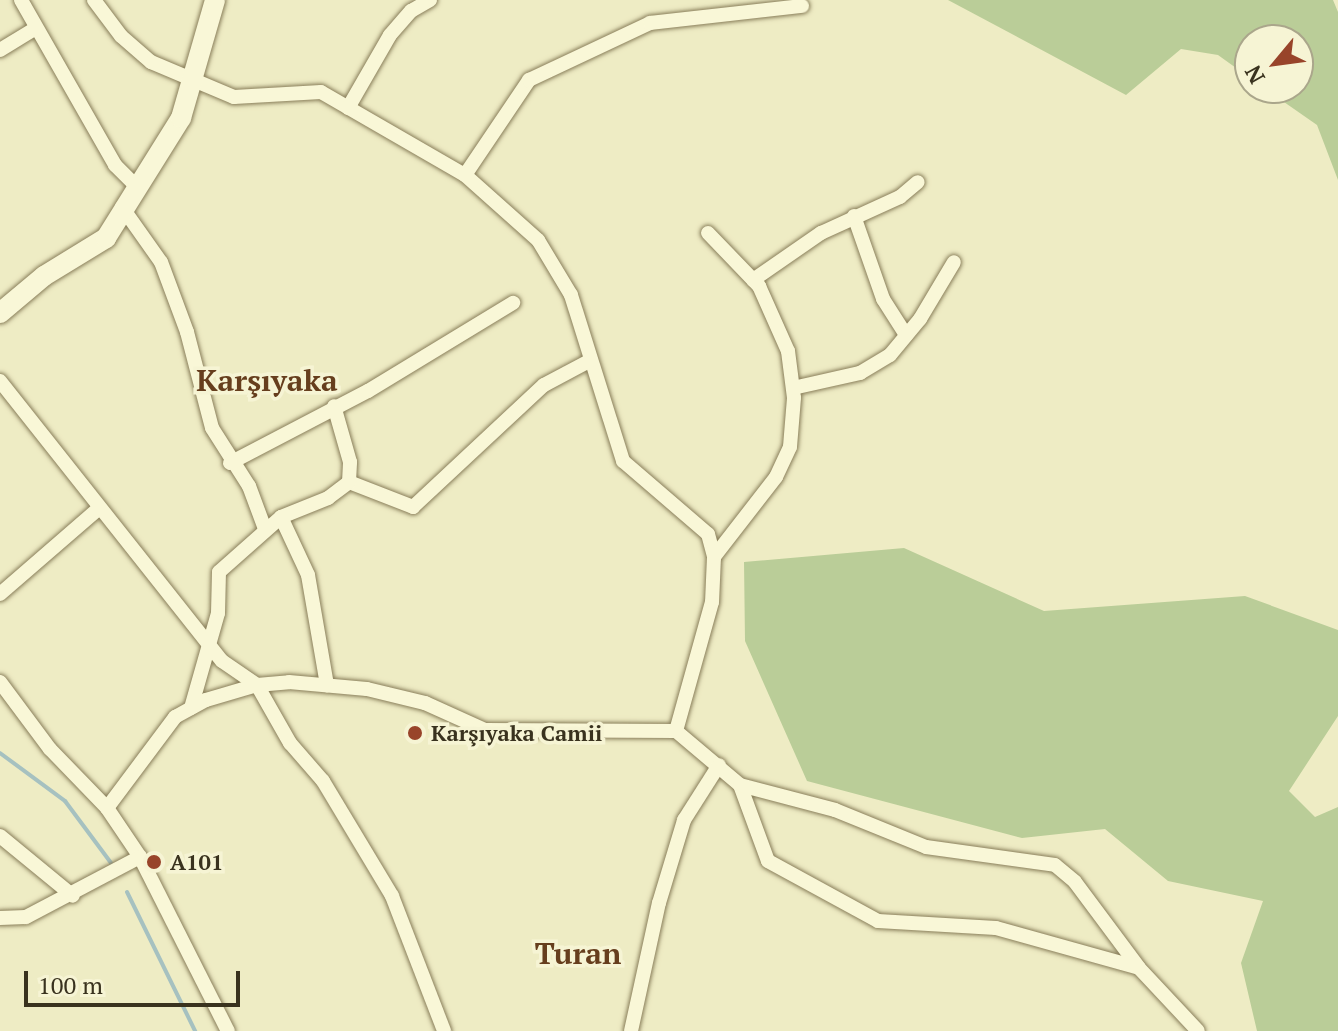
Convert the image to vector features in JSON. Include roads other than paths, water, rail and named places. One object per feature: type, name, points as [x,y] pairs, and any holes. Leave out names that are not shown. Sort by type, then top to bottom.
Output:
[{"type":"street","points":[[21,0],[115,165],[137,187]]},
{"type":"street","points":[[94,0],[121,36],[151,62],[234,97],[321,92],[465,175],[538,240],[571,295],[623,461],[708,534],[714,557],[712,602],[676,731]]},
{"type":"street","points":[[0,313],[44,276],[106,238],[122,207],[181,118],[215,0]]},
{"type":"street","points":[[348,108],[390,35],[411,11],[430,0]]},
{"type":"street","points":[[465,175],[529,80],[650,23],[802,6]]},
{"type":"street","points":[[0,50],[36,28]]},
{"type":"street","points":[[753,280],[854,216],[900,197],[918,182]]},
{"type":"street","points":[[122,207],[161,262],[187,332],[212,428],[230,463],[249,486],[265,529]]},
{"type":"street","points":[[854,216],[883,299],[906,335]]},
{"type":"street","points":[[708,233],[753,280],[788,351],[793,388],[785,457],[714,557]]},
{"type":"street","points":[[793,388],[860,373],[890,355],[954,262]]},
{"type":"street","points":[[230,463],[513,303]]},
{"type":"street","points":[[349,482],[413,507],[544,385],[591,360]]},
{"type":"street","points":[[0,381],[98,509],[222,661],[257,685],[392,896],[444,1031]]},
{"type":"street","points":[[191,708],[218,613],[219,572],[281,517],[328,498],[349,482],[350,462],[334,406]]},
{"type":"street","points":[[0,594],[98,509]]},
{"type":"street","points":[[281,517],[308,575],[327,685]]},
{"type":"street","points":[[0,682],[50,749],[107,808],[140,857],[228,1031]]},
{"type":"street","points":[[107,808],[175,717],[191,708],[257,685],[327,685],[425,703],[485,730],[676,731],[740,785],[768,861],[878,921],[996,928],[1139,968]]},
{"type":"street","points":[[631,1031],[659,903],[684,820],[719,765]]},
{"type":"street","points":[[740,785],[835,810],[926,847],[1055,865],[1075,882],[1139,968],[1198,1031]]},
{"type":"street","points":[[0,836],[73,896]]},
{"type":"street","points":[[0,918],[26,917],[73,896],[140,857]]},
{"type":"waterway","points":[[0,753],[65,801],[111,863]]},
{"type":"waterway","points":[[127,892],[195,1031]]},
{"type":"place","name":"Karşıyaka Camii","points":[[415,733]]},
{"type":"place","name":"A101","points":[[154,862]]},
{"type":"district","name":"Karşıyaka","points":[[267,380]]},
{"type":"district","name":"Turan","points":[[578,953]]}]
